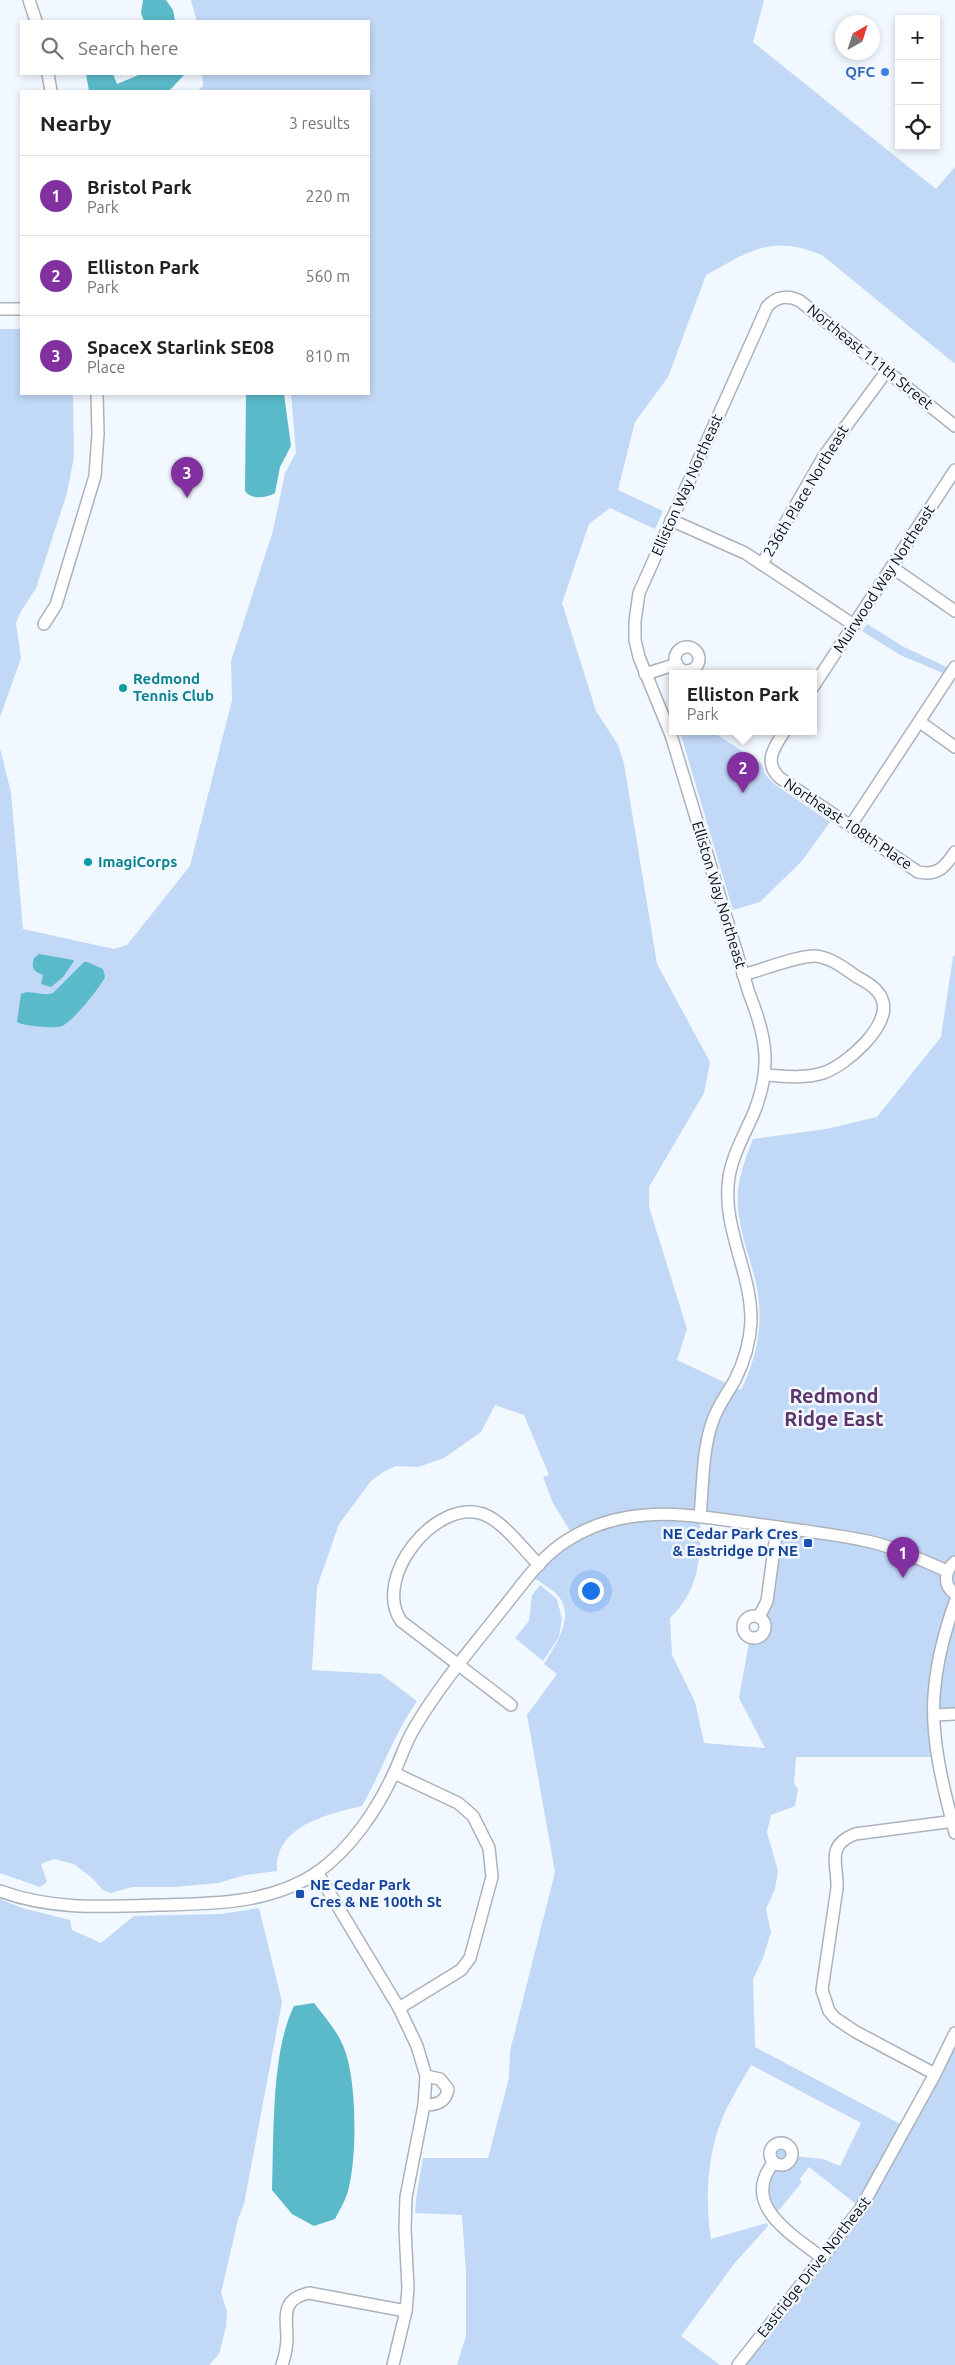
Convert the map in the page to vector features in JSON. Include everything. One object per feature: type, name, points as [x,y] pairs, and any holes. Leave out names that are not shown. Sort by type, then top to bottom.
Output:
[{"type":"street","points":[[29,0],[36,20]]},
{"type":"street","points":[[48,75],[51,90]]},
{"type":"street","name":"Northeast 111th Street","points":[[781,297],[789,297],[800,301],[955,426]]},
{"type":"street","name":"Elliston Way Northeast","points":[[669,729],[645,674],[635,640],[637,602],[642,582],[767,307],[781,297]]},
{"type":"street","points":[[0,309],[20,310]]},
{"type":"street","name":"236th Place Northeast","points":[[762,564],[829,448],[886,372]]},
{"type":"street","points":[[44,624],[56,605],[94,476],[98,434],[97,395]]},
{"type":"street","name":"Muirwood Way Northeast","points":[[817,681],[893,568],[955,470]]},
{"type":"street","points":[[671,520],[727,544],[762,564],[854,625]]},
{"type":"street","points":[[893,568],[955,611]]},
{"type":"street","points":[[645,674],[676,664]]},
{"type":"street","points":[[851,825],[955,667]]},
{"type":"street","points":[[920,722],[955,747]]},
{"type":"street","name":"Elliston Way Northeast","points":[[671,735],[743,975],[762,1027],[766,1075],[755,1110],[733,1160],[728,1196],[733,1235],[749,1300],[749,1337],[741,1368],[716,1410],[711,1424],[707,1439],[700,1517]]},
{"type":"street","name":"Northeast 108th Place","points":[[782,735],[773,748],[771,762],[777,776],[918,872],[935,873],[946,866],[955,852]]},
{"type":"street","points":[[743,975],[808,956],[823,958],[836,963],[873,987],[880,994],[883,1002],[884,1010],[881,1019],[857,1051],[841,1064],[812,1076],[766,1075]]},
{"type":"street","points":[[511,1705],[401,1621],[396,1610],[393,1586],[398,1571],[418,1540],[435,1525],[461,1512],[485,1514],[499,1523],[538,1566]]},
{"type":"street","points":[[0,1890],[41,1903],[83,1907],[219,1904],[269,1894],[317,1872],[355,1836],[376,1808],[415,1726],[458,1666],[548,1554],[562,1543],[594,1527],[614,1520],[645,1515],[700,1517],[868,1541],[951,1566],[946,1582],[955,1594]]},
{"type":"street","points":[[758,1617],[767,1601],[777,1527]]},
{"type":"street","points":[[935,2074],[843,2025],[835,2018],[824,2001],[822,1990],[837,1882],[834,1858],[838,1845],[855,1834],[954,1826],[935,1737],[934,1698],[938,1660],[955,1602]]},
{"type":"street","points":[[934,1716],[955,1714]]},
{"type":"street","points":[[394,1772],[458,1803],[473,1816],[489,1848],[492,1877],[470,1958],[461,1970],[399,2008]]},
{"type":"street","points":[[317,1872],[399,2008],[417,2046],[426,2076],[424,2105],[406,2197],[405,2238],[408,2288],[406,2312],[393,2365]]},
{"type":"street","name":"Eastridge Drive Northeast","points":[[738,2365],[822,2258],[872,2190],[935,2074],[955,2032]]},
{"type":"street","points":[[424,2105],[441,2103],[447,2096],[448,2089],[440,2079],[426,2076]]},
{"type":"street","points":[[774,2162],[767,2171],[762,2183],[768,2211],[782,2226],[822,2258]]},
{"type":"street","points":[[282,2365],[287,2339],[286,2311],[294,2298],[309,2293],[406,2312]]},
{"type":"shaded area","points":[[191,0],[764,0],[753,42],[936,189],[955,167],[955,364],[822,255],[789,246],[761,248],[706,275],[668,377],[635,422],[618,490],[663,511],[655,529],[610,508],[589,524],[562,603],[596,711],[618,745],[624,764],[657,964],[710,1062],[704,1093],[649,1187],[649,1207],[687,1329],[677,1360],[741,1390],[752,1364],[759,1324],[756,1283],[740,1225],[738,1206],[740,1177],[753,1139],[826,1129],[877,1117],[941,1037],[953,957],[955,955],[955,1714],[934,1716],[939,1757],[796,1757],[794,1784],[798,1789],[795,1806],[771,1815],[767,1832],[778,1871],[775,1889],[766,1909],[771,1932],[763,1958],[753,1979],[755,2047],[906,2127],[955,2033],[955,2365],[738,2365],[861,2208],[809,2167],[799,2180],[802,2182],[780,2209],[772,2215],[765,2201],[772,2148],[775,2145],[783,2144],[790,2150],[792,2156],[823,2159],[840,2166],[861,2123],[751,2065],[725,2111],[715,2140],[708,2182],[709,2225],[711,2239],[767,2223],[768,2226],[734,2264],[681,2336],[720,2365],[457,2365],[466,2336],[466,2273],[462,2215],[415,2213],[423,2158],[488,2158],[509,2078],[510,2051],[555,1872],[527,1715],[557,1674],[544,1664],[562,1631],[565,1613],[563,1604],[558,1596],[530,1575],[573,1536],[553,1503],[543,1477],[549,1475],[524,1415],[495,1405],[481,1432],[444,1458],[418,1467],[396,1466],[371,1481],[339,1524],[317,1587],[312,1670],[381,1674],[417,1701],[402,1726],[362,1806],[319,1818],[294,1833],[284,1843],[278,1856],[277,1871],[245,1875],[218,1883],[175,1887],[132,1887],[111,1893],[103,1890],[92,1878],[74,1864],[54,1859],[41,1864],[47,1882],[40,1887],[0,1873],[0,748],[11,793],[23,929],[114,949],[127,945],[190,866],[232,700],[231,661],[273,531],[285,473],[296,453],[291,395],[370,395],[370,90],[198,90],[203,86],[202,75],[370,75],[370,20],[197,20]],"holes":[[[700,1517],[777,1527],[762,1619],[765,1630],[761,1636],[750,1637],[739,1698],[765,1748],[704,1743],[695,1702],[672,1655],[670,1618],[680,1607],[687,1595],[697,1571],[700,1545]]]},
{"type":"shaded area","points":[[0,329],[20,329],[20,395],[73,395],[74,457],[67,493],[36,588],[16,623],[21,658],[0,717]]},
{"type":"shaded area","points":[[867,624],[904,647],[953,670],[955,668],[955,678],[900,655],[862,631]]},
{"type":"shaded area","points":[[681,735],[718,735],[762,764],[765,774],[774,784],[830,822],[802,861],[760,902],[733,910]]},
{"type":"shaded area","points":[[540,1585],[557,1599],[562,1619],[559,1637],[543,1661],[515,1638],[529,1621],[532,1595]]},
{"type":"shaded area","points":[[0,1899],[22,1908],[70,1920],[72,1930],[101,1943],[134,1916],[221,1914],[259,1908],[282,2002],[244,2204],[238,2219],[221,2293],[227,2312],[226,2327],[219,2354],[209,2365],[0,2365]]},
{"type":"water","points":[[143,0],[166,0],[173,10],[175,20],[144,20],[141,13]]},
{"type":"water","points":[[86,75],[113,75],[117,84],[139,75],[184,75],[170,90],[89,90]]},
{"type":"water","points":[[246,395],[284,395],[291,446],[280,467],[275,493],[264,497],[255,497],[245,491]]},
{"type":"water","points":[[39,954],[74,961],[63,977],[51,987],[41,984],[43,975],[34,969],[34,958]]},
{"type":"water","points":[[84,962],[103,969],[105,977],[73,1018],[58,1027],[32,1026],[17,1022],[21,994],[28,992],[53,993]]},
{"type":"water","points":[[314,2003],[335,2030],[344,2048],[351,2079],[354,2137],[352,2173],[347,2195],[335,2219],[314,2226],[292,2214],[272,2190],[275,2095],[281,2047],[294,2006]]},
{"type":"place","name":"QFC","points":[[885,72]]},
{"type":"place","name":"SpaceX Starlink SE08","points":[[187,498]]},
{"type":"place","name":"Redmond Tennis Club","points":[[123,688]]},
{"type":"place","name":"Elliston Park","points":[[743,793]]},
{"type":"place","name":"ImagiCorps","points":[[88,862]]},
{"type":"place","name":"NE Cedar Park Cres & Eastridge Dr NE","points":[[808,1543]]},
{"type":"place","name":"Bristol Park","points":[[903,1578]]},
{"type":"place","name":"NE Cedar Park Cres & NE 100th St","points":[[300,1894]]},
{"type":"district","name":"Redmond Ridge East","points":[[834,1408]]}]
